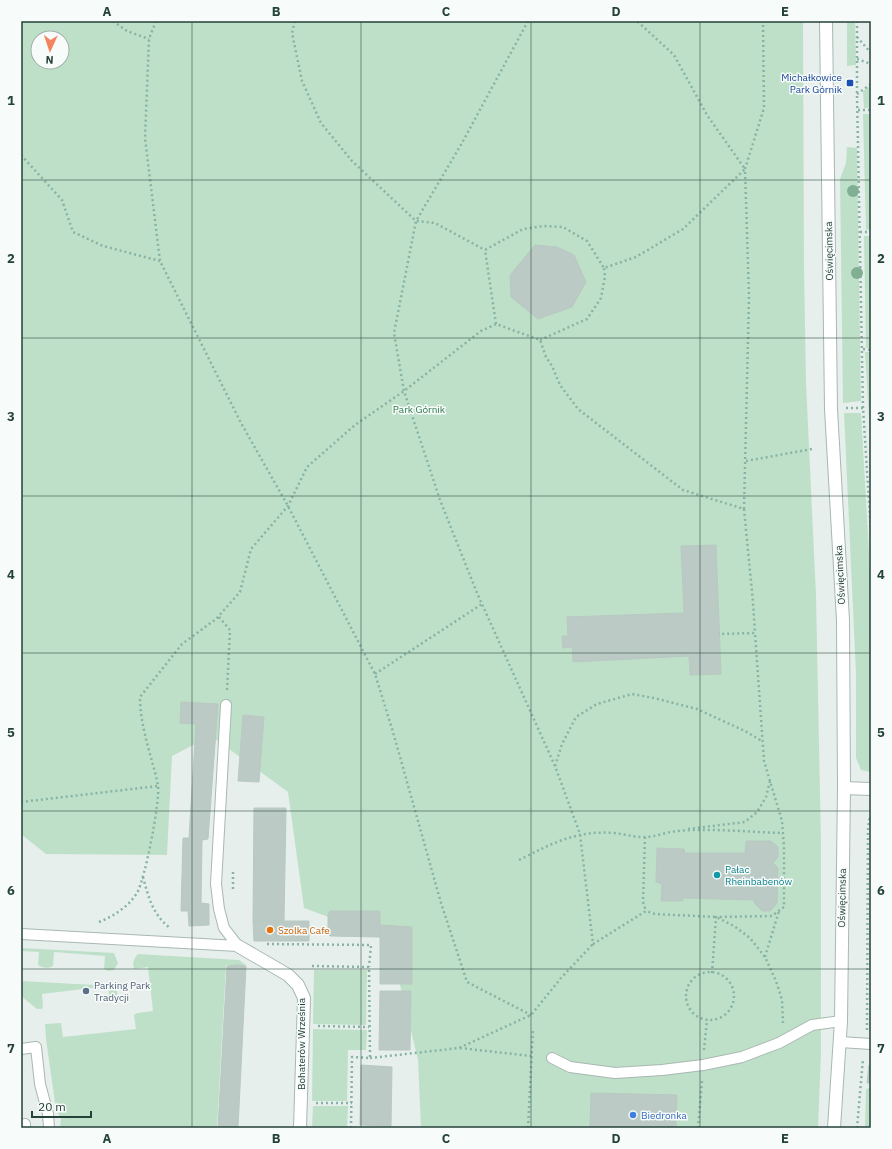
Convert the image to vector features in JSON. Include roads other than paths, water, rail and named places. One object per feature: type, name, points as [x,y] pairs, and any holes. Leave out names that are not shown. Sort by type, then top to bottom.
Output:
[{"type":"street","name":"Oświęcimska","points":[[826,21],[831,409],[843,620],[844,788],[841,1021],[834,1128]]},
{"type":"street","points":[[844,788],[871,789]]},
{"type":"street","name":"Bohaterów Września","points":[[238,946],[288,975],[298,985],[304,998],[300,1128]]},
{"type":"lane","points":[[226,705],[216,884],[219,909],[224,928],[238,946]]},
{"type":"lane","points":[[21,934],[238,946]]},
{"type":"lane","points":[[552,1058],[570,1067],[615,1073],[662,1070],[703,1065],[742,1057],[779,1043],[812,1025],[841,1021]]},
{"type":"lane","points":[[840,1042],[868,1044]]},
{"type":"lane","points":[[21,1049],[36,1047],[40,1084],[48,1114],[49,1128]]},
{"type":"place","name":"Michałkowice Park Górnik","points":[[850,83]]},
{"type":"place","name":"Pałac Rheinbabenów","points":[[717,875]]},
{"type":"place","name":"Szolka Cafe","points":[[270,930]]},
{"type":"place","name":"Parking Park Tradycji","points":[[86,991]]},
{"type":"place","name":"Biedronka","points":[[633,1115]]},
{"type":"park label","name":"Park Górnik","points":[[419,409]]}]
